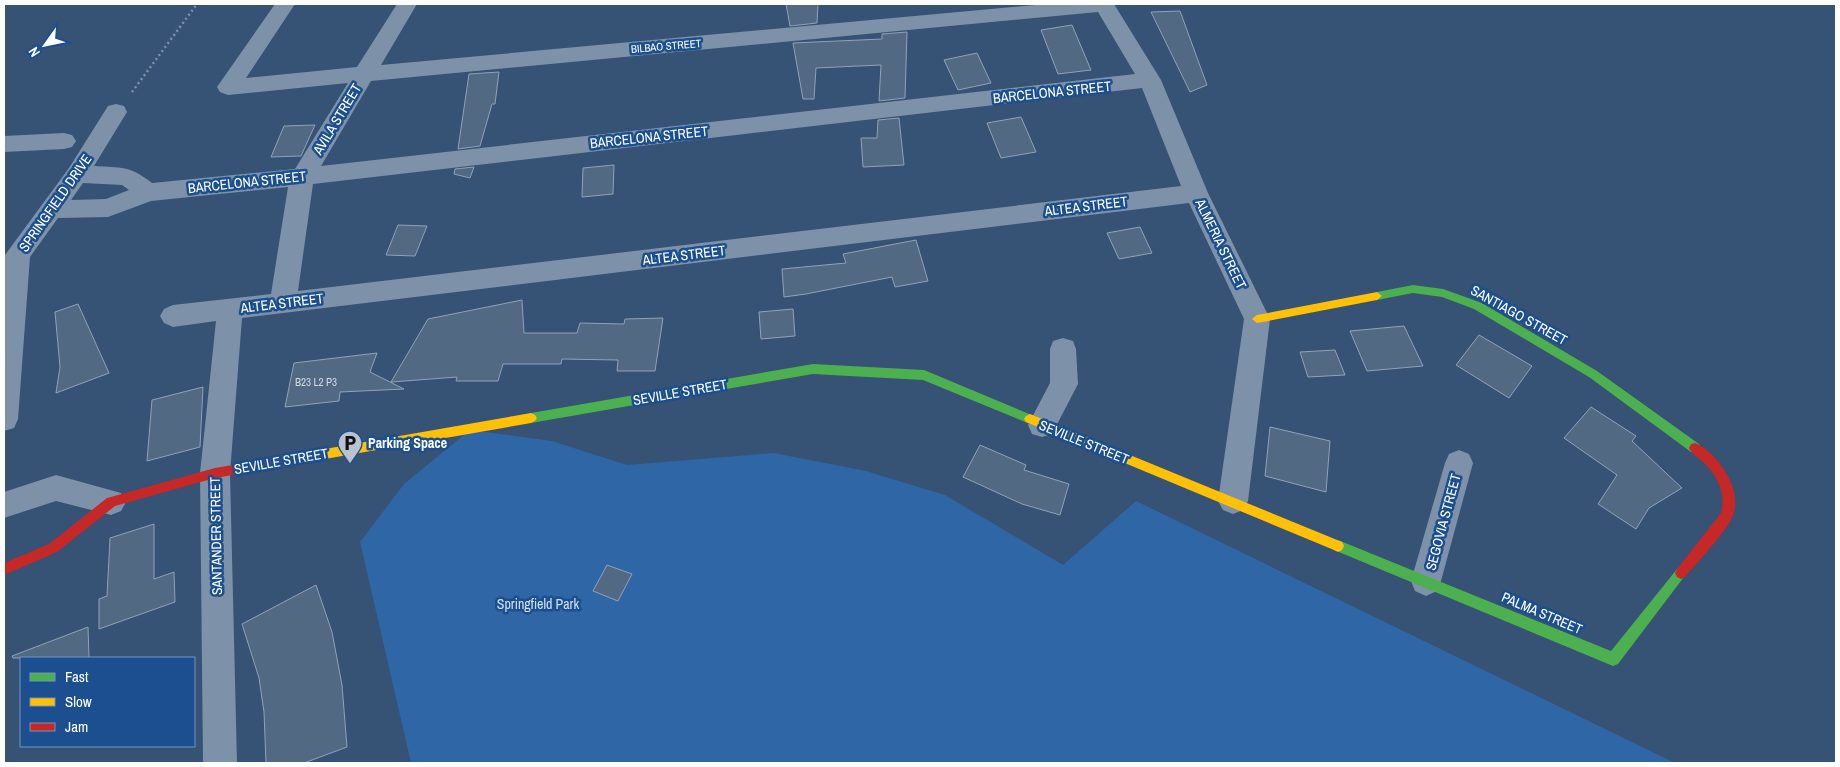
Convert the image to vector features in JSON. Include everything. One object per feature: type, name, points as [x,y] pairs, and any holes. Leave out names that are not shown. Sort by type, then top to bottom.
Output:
[{"type":"street","name":"BILBAO STREET","points":[[284,4],[228,86],[1104,4]]},
{"type":"street","name":"AVILA STREET","points":[[283,303],[302,177],[407,4]]},
{"type":"street","name":"ALMERIA STREET","points":[[1104,4],[1150,80],[1196,193],[1258,319]]},
{"type":"street","name":"BARCELONA STREET","points":[[51,209],[108,208],[148,192],[302,177],[1150,80]]},
{"type":"street","name":"SPRINGFIELD DRIVE","points":[[4,419],[18,255],[78,174],[116,112]]},
{"type":"street","points":[[4,144],[64,141]]},
{"type":"street","points":[[78,174],[128,177],[148,192]]},
{"type":"street","name":"ALTEA STREET","points":[[173,316],[1196,193]]},
{"type":"street","name":"SANTIAGO STREET","points":[[1258,319],[1413,289],[1443,293],[1478,306],[1593,374],[1709,458]]},
{"type":"street","name":"SANTANDER STREET","points":[[220,763],[214,473],[230,309]]},
{"type":"street","points":[[1232,501],[1258,319]]},
{"type":"street","points":[[1042,425],[1064,384],[1063,349]]},
{"type":"street","name":"SEVILLE STREET","points":[[4,569],[53,548],[111,502],[214,473],[813,369],[924,375],[1042,425],[1232,501]]},
{"type":"street","name":"PALMA STREET","points":[[1232,501],[1613,659],[1728,514],[1728,486],[1709,458]]},
{"type":"street","name":"SEGOVIA STREET","points":[[1426,581],[1459,463]]},
{"type":"street","points":[[4,505],[56,488],[111,502]]},
{"type":"path","points":[[116,112],[198,4]]},
{"type":"green space","name":"Springfield Park","points":[[470,430],[552,441],[627,465],[774,453],[866,471],[945,495],[1063,565],[1136,501],[1675,763],[411,763],[360,542],[404,484]]},
{"type":"building","points":[[786,4],[818,4],[817,23],[790,26]]},
{"type":"building","points":[[1180,11],[1207,85],[1190,92],[1151,12]]},
{"type":"building","points":[[1072,25],[1091,70],[1058,74],[1041,30]]},
{"type":"building","points":[[907,32],[905,98],[879,101],[881,65],[816,68],[814,99],[803,99],[793,43],[882,39],[882,34]]},
{"type":"building","points":[[977,53],[991,83],[958,90],[944,60]]},
{"type":"building","points":[[499,72],[495,104],[492,104],[480,146],[458,149],[469,74]]},
{"type":"building","points":[[1021,117],[1036,152],[1001,158],[987,123]]},
{"type":"building","points":[[899,118],[904,165],[863,167],[861,138],[877,138],[878,120]]},
{"type":"building","points":[[315,125],[301,156],[271,157],[284,126]]},
{"type":"building","points":[[614,165],[613,194],[582,197],[583,168]]},
{"type":"building","points":[[474,167],[470,178],[454,174],[455,169]]},
{"type":"building","points":[[398,225],[427,226],[415,256],[386,255]]},
{"type":"building","points":[[1140,227],[1152,253],[1119,259],[1107,233]]},
{"type":"building","points":[[916,240],[928,281],[895,287],[892,277],[784,297],[782,269],[846,263],[843,254]]},
{"type":"building","points":[[522,300],[524,333],[577,333],[580,323],[624,324],[625,319],[663,318],[655,371],[617,371],[618,360],[562,359],[561,364],[503,364],[498,381],[456,381],[457,377],[391,382],[428,319]]},
{"type":"building","points":[[78,304],[109,373],[56,393],[60,367],[55,312]]},
{"type":"building","points":[[793,309],[795,336],[761,339],[759,312]]},
{"type":"building","points":[[1404,326],[1423,366],[1367,371],[1350,331]]},
{"type":"building","points":[[1479,335],[1532,366],[1509,398],[1456,365]]},
{"type":"building","points":[[1335,350],[1345,375],[1308,377],[1300,352]]},
{"type":"building","points":[[377,353],[370,372],[404,389],[340,392],[339,401],[285,407],[294,363]]},
{"type":"building","points":[[203,387],[200,447],[147,461],[152,400]]},
{"type":"building","points":[[1591,407],[1636,436],[1632,441],[1682,488],[1649,508],[1636,529],[1598,504],[1617,475],[1564,438]]},
{"type":"building","points":[[1270,427],[1330,441],[1326,492],[1265,476]]},
{"type":"building","points":[[980,445],[1026,465],[1024,470],[1069,484],[1060,515],[1022,504],[963,477]]},
{"type":"building","points":[[154,524],[154,579],[174,572],[175,602],[99,629],[99,599],[107,596],[110,538]]},
{"type":"building","points":[[607,565],[632,574],[618,601],[593,591]]},
{"type":"building","points":[[316,585],[332,632],[342,685],[347,747],[304,763],[266,763],[264,712],[259,678],[242,624]]},
{"type":"building","points":[[88,627],[89,657],[13,658],[12,656]]},
{"type":"traffic: fast","points":[[1377,296],[1413,289],[1443,293],[1478,306],[1593,374],[1695,448]]},
{"type":"traffic: fast","points":[[531,418],[813,369],[924,375],[1030,419]]},
{"type":"traffic: fast","points":[[1338,546],[1613,659],[1681,573]]},
{"type":"traffic: slow","points":[[1257,319],[1377,296]]},
{"type":"traffic: slow","points":[[279,462],[531,418]]},
{"type":"traffic: slow","points":[[1030,419],[1338,546]]},
{"type":"traffic: jam","points":[[1681,573],[1728,513],[1728,493],[1722,476],[1710,461],[1695,448]]},
{"type":"traffic: jam","points":[[4,569],[53,548],[111,502],[215,473],[279,462]]},
{"type":"place","name":"Parking Space","points":[[350,464]]}]
